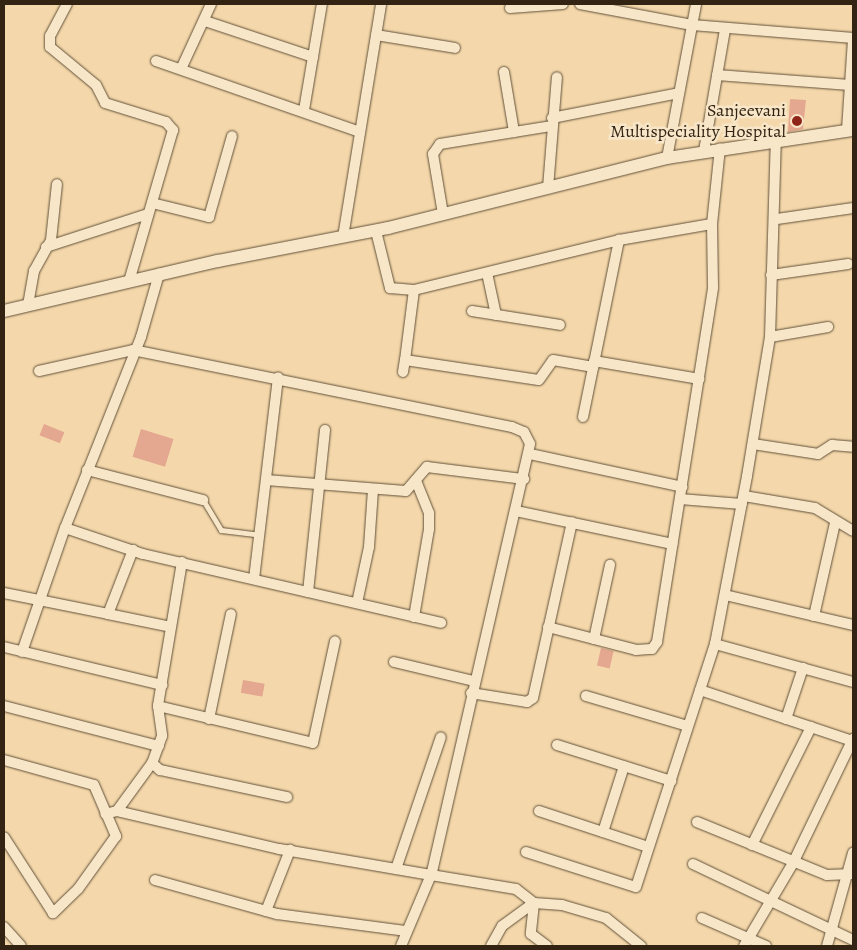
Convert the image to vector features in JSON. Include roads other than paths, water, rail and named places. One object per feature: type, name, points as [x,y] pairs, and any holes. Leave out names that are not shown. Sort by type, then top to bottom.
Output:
[{"type":"street","points":[[67,4],[50,36],[50,47],[96,85],[105,103],[166,122],[173,130],[128,281]]},
{"type":"street","points":[[181,69],[205,21],[211,4]]},
{"type":"street","points":[[304,110],[322,4]]},
{"type":"street","points":[[343,237],[381,4]]},
{"type":"street","points":[[510,8],[563,4]]},
{"type":"street","points":[[4,311],[159,274],[376,230],[667,158],[720,148],[850,130],[853,39],[692,25],[580,4]]},
{"type":"street","points":[[667,158],[696,4]]},
{"type":"street","points":[[205,21],[313,57]]},
{"type":"street","points":[[704,151],[725,29]]},
{"type":"street","points":[[376,35],[455,48]]},
{"type":"street","points":[[156,61],[304,110],[360,132]]},
{"type":"street","points":[[504,72],[514,132]]},
{"type":"street","points":[[717,75],[850,85]]},
{"type":"street","points":[[548,188],[557,77]]},
{"type":"street","points":[[443,214],[435,148],[514,132],[679,93]]},
{"type":"street","points":[[152,203],[209,217],[232,136]]},
{"type":"street","points":[[526,852],[636,887],[715,644],[743,500],[770,336],[771,275],[777,220],[776,140]]},
{"type":"street","points":[[548,626],[636,650],[652,649],[660,631],[713,288],[712,224],[720,148]]},
{"type":"street","points":[[28,304],[34,271],[46,247],[57,184]]},
{"type":"street","points":[[777,220],[853,208]]},
{"type":"street","points":[[46,247],[148,214]]},
{"type":"street","points":[[376,230],[390,288],[414,290],[619,240],[712,224]]},
{"type":"street","points":[[583,417],[619,240]]},
{"type":"street","points":[[771,275],[848,264]]},
{"type":"street","points":[[487,273],[496,315]]},
{"type":"street","points":[[22,652],[64,528],[133,350],[141,337],[159,274]]},
{"type":"street","points":[[403,372],[414,290]]},
{"type":"street","points":[[472,311],[560,324]]},
{"type":"street","points":[[770,336],[828,327]]},
{"type":"street","points":[[39,371],[133,350],[278,377],[512,427],[528,438],[530,454],[471,693],[431,875],[401,946]]},
{"type":"street","points":[[405,360],[540,380],[553,360],[699,379]]},
{"type":"street","points":[[254,579],[278,377]]},
{"type":"street","points":[[308,592],[325,430]]},
{"type":"street","points":[[753,444],[818,454],[832,445],[853,447]]},
{"type":"street","points":[[530,454],[682,487]]},
{"type":"street","points":[[266,480],[319,486],[406,491],[427,466],[524,479]]},
{"type":"street","points":[[87,470],[202,500]]},
{"type":"street","points":[[414,617],[429,529],[429,513],[416,481]]},
{"type":"street","points":[[357,603],[369,547],[373,490]]},
{"type":"street","points":[[680,499],[743,500],[807,506],[835,523],[853,531]]},
{"type":"street","points":[[516,510],[673,544]]},
{"type":"street","points":[[471,693],[530,701],[572,522]]},
{"type":"street","points":[[814,616],[835,523]]},
{"type":"street","points":[[64,528],[133,550],[441,623]]},
{"type":"street","points":[[108,614],[133,550]]},
{"type":"street","points":[[116,811],[152,763],[159,746],[158,706],[182,562]]},
{"type":"street","points":[[594,639],[610,565]]},
{"type":"street","points":[[4,593],[172,627]]},
{"type":"street","points":[[725,595],[853,625]]},
{"type":"street","points":[[209,719],[231,614]]},
{"type":"street","points":[[158,706],[313,743],[335,640]]},
{"type":"street","points":[[715,644],[853,682]]},
{"type":"street","points":[[4,647],[162,686]]},
{"type":"street","points":[[394,662],[474,681]]},
{"type":"street","points":[[786,719],[803,668]]},
{"type":"street","points":[[700,690],[853,740],[793,863],[746,942]]},
{"type":"street","points":[[586,696],[688,726]]},
{"type":"street","points":[[4,706],[159,746]]},
{"type":"street","points":[[752,844],[811,727]]},
{"type":"street","points":[[396,869],[441,737]]},
{"type":"street","points":[[557,745],[670,781]]},
{"type":"street","points":[[4,760],[94,785],[116,836],[78,889],[53,913],[4,837]]},
{"type":"street","points":[[152,763],[160,770],[287,798]]},
{"type":"street","points":[[603,832],[624,766]]},
{"type":"street","points":[[105,814],[116,811],[290,850],[516,889],[534,903],[562,904],[606,918],[641,946]]},
{"type":"street","points":[[540,811],[648,847]]},
{"type":"street","points":[[697,822],[793,863],[827,875],[850,873]]},
{"type":"street","points":[[266,911],[290,850]]},
{"type":"street","points":[[827,946],[830,928],[850,873],[853,853]]},
{"type":"street","points":[[693,864],[853,940]]},
{"type":"street","points":[[155,880],[266,911],[407,931]]},
{"type":"street","points":[[491,946],[502,926],[534,903]]},
{"type":"street","points":[[534,903],[531,934],[548,946]]},
{"type":"street","points":[[702,918],[746,942],[766,946]]},
{"type":"street","points":[[4,927],[21,946]]},
{"type":"lane","points":[[202,500],[221,530],[259,535]]},
{"type":"place","name":"Sanjeevani Multispeciality Hospital","points":[[797,121]]}]
